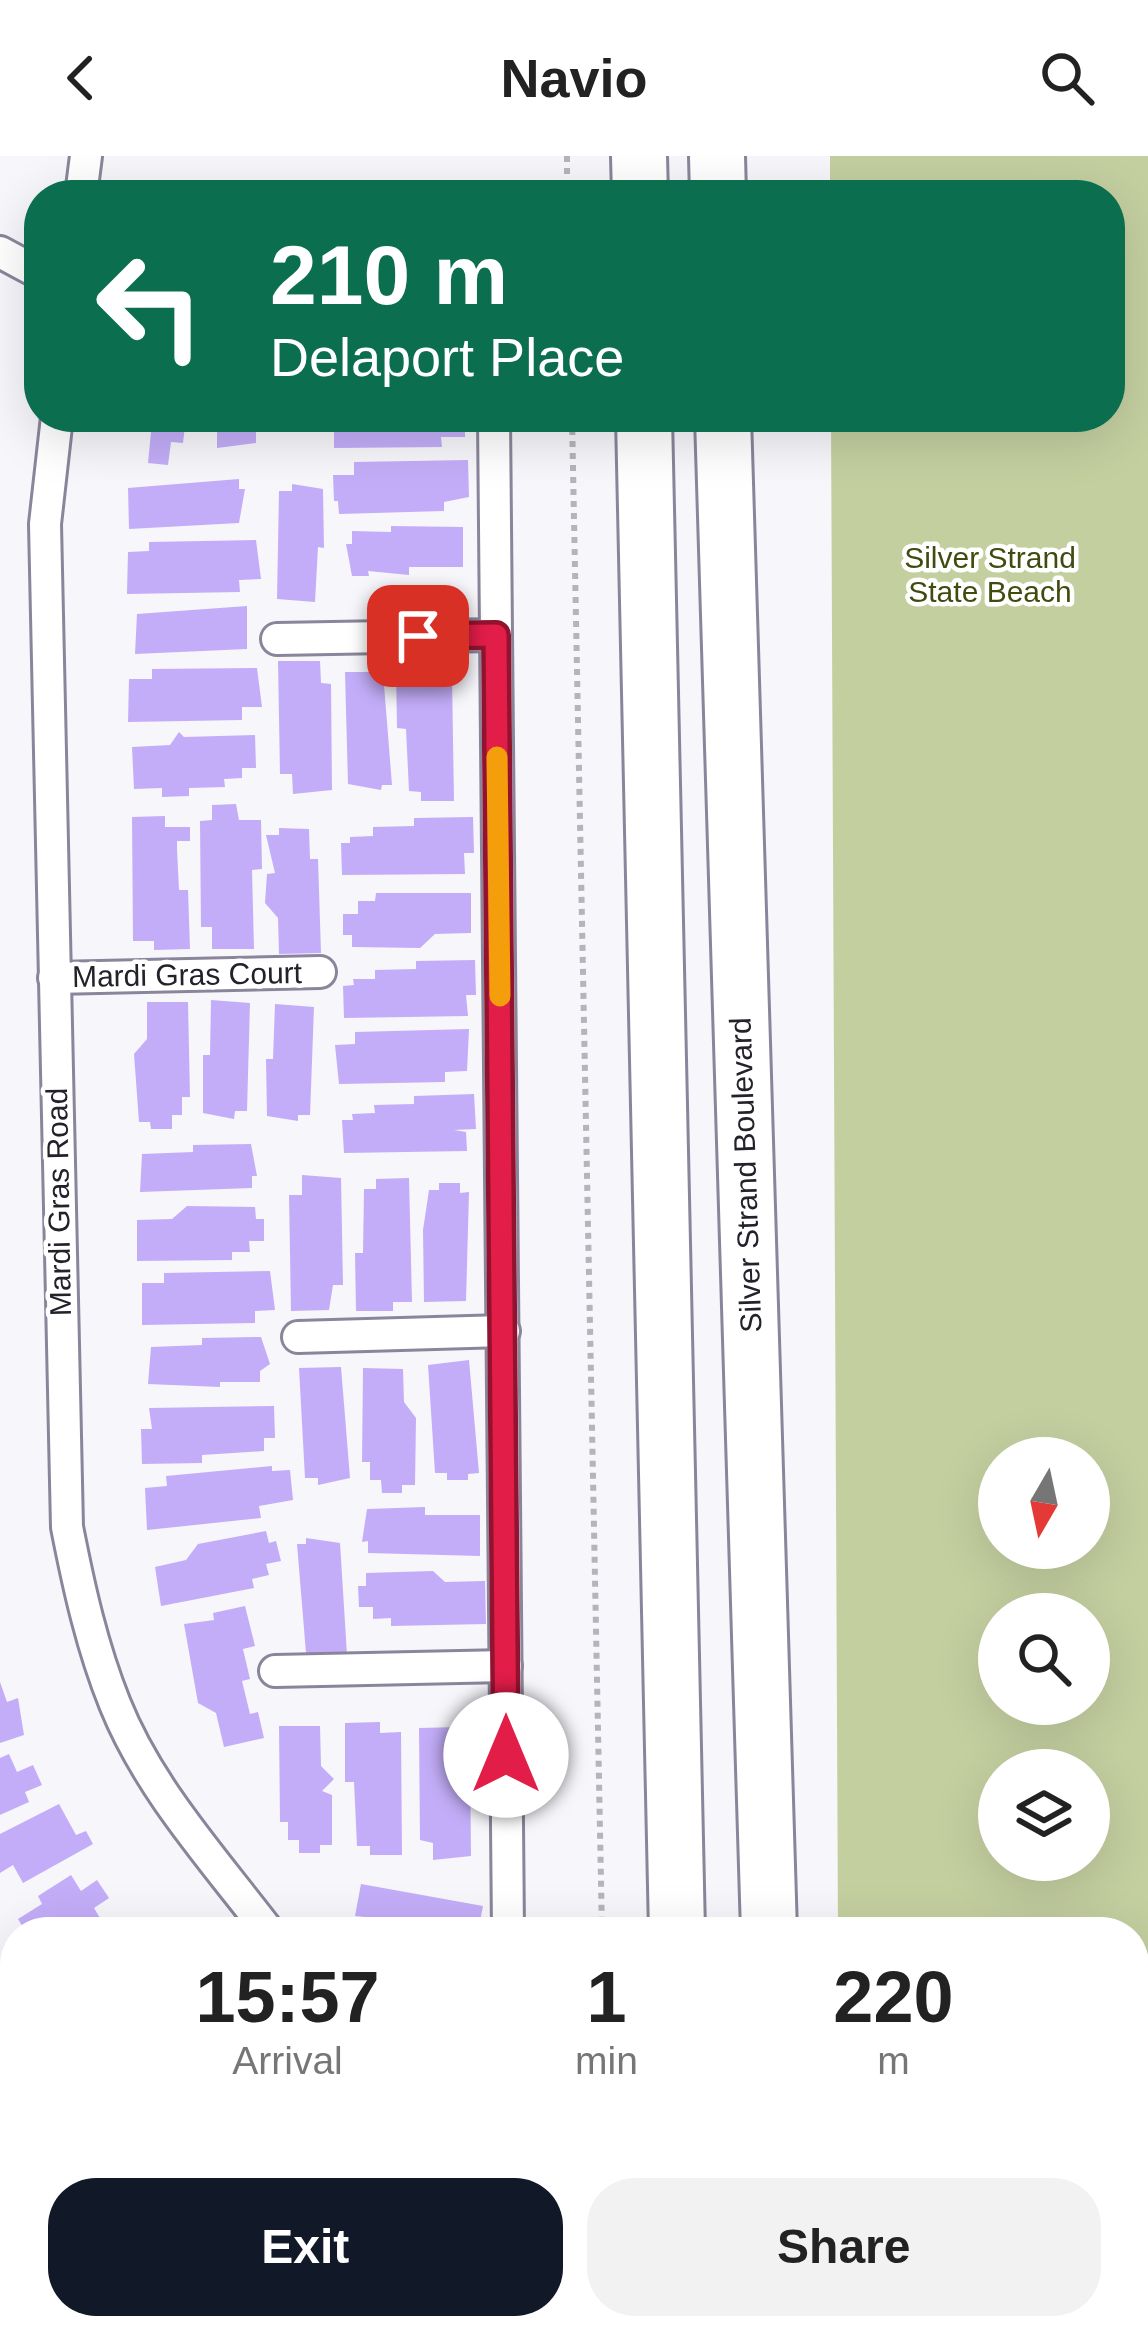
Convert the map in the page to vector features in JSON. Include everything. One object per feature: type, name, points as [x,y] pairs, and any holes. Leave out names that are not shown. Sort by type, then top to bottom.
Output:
[{"type":"highway","points":[[644,432],[676,1917]]},
{"type":"highway","name":"Silver Strand Boulevard","points":[[723,432],[769,1917]]},
{"type":"street","name":"Mardi Gras Road","points":[[55,432],[45,524],[67,1527],[86,1623],[116,1708],[158,1786],[258,1917]]},
{"type":"street","points":[[494,432],[508,1917]]},
{"type":"street","points":[[277,639],[496,635]]},
{"type":"street","name":"Mardi Gras Court","points":[[54,978],[320,972]]},
{"type":"street","points":[[298,1337],[503,1331]]},
{"type":"street","points":[[274,1671],[506,1666]]},
{"type":"path","points":[[572,432],[602,1917]]},
{"type":"green space","name":"Silver Strand State Beach","points":[[830,156],[1148,156],[1148,1917],[838,1917],[831,432],[1125,432],[1125,180],[830,180]]},
{"type":"building","points":[[151,432],[184,432],[183,443],[171,442],[168,465],[148,463]]},
{"type":"building","points":[[217,432],[256,432],[256,443],[217,448]]},
{"type":"building","points":[[334,432],[465,432],[465,437],[441,437],[442,447],[334,448]]},
{"type":"building","points":[[468,460],[469,497],[444,502],[444,511],[339,514],[338,501],[334,501],[333,475],[354,475],[354,462]]},
{"type":"building","points":[[239,479],[239,489],[245,489],[239,523],[129,529],[128,488]]},
{"type":"building","points":[[292,484],[323,489],[324,548],[318,547],[315,602],[277,599],[279,491],[292,491]]},
{"type":"building","points":[[391,526],[463,527],[463,567],[409,567],[409,575],[368,571],[369,576],[352,576],[346,544],[352,544],[352,531],[391,532]]},
{"type":"building","points":[[256,540],[261,579],[239,580],[240,592],[127,594],[128,552],[149,551],[149,542]]},
{"type":"building","points":[[247,606],[247,649],[135,654],[137,614]]},
{"type":"building","points":[[278,661],[320,661],[321,683],[331,684],[332,790],[293,794],[292,774],[280,774]]},
{"type":"building","points":[[257,668],[262,707],[242,707],[242,720],[128,722],[129,679],[152,679],[152,669]]},
{"type":"building","points":[[396,669],[431,669],[431,679],[452,677],[454,801],[421,801],[421,792],[409,791],[406,729],[397,728]]},
{"type":"building","points":[[345,672],[383,672],[392,785],[382,785],[381,790],[348,784]]},
{"type":"building","points":[[179,732],[184,737],[255,735],[256,768],[242,768],[242,778],[224,779],[225,787],[189,788],[189,796],[162,797],[162,788],[134,789],[132,747],[170,745]]},
{"type":"building","points":[[236,804],[239,820],[261,820],[262,869],[252,870],[254,949],[212,949],[212,927],[201,927],[200,821],[212,820],[212,805]]},
{"type":"building","points":[[165,816],[165,827],[190,827],[190,841],[177,841],[177,849],[179,890],[188,890],[190,949],[154,950],[154,941],[133,941],[132,817]]},
{"type":"building","points":[[473,817],[474,853],[464,853],[465,874],[342,875],[341,843],[350,843],[350,837],[373,836],[373,827],[414,826],[414,818]]},
{"type":"building","points":[[279,828],[309,829],[310,859],[318,859],[321,953],[279,954],[278,918],[265,903],[267,874],[275,873],[266,835],[279,835]]},
{"type":"building","points":[[376,893],[471,893],[471,933],[435,934],[420,948],[352,947],[352,935],[343,935],[343,914],[358,914],[358,901],[375,901]]},
{"type":"building","points":[[475,960],[476,995],[466,995],[468,1016],[344,1018],[343,986],[354,985],[353,979],[375,979],[375,970],[416,969],[416,961]]},
{"type":"building","points":[[211,1000],[250,1003],[247,1111],[235,1111],[234,1119],[203,1113],[203,1055],[210,1055]]},
{"type":"building","points":[[147,1002],[188,1002],[190,1097],[182,1097],[182,1115],[172,1115],[172,1129],[151,1129],[150,1122],[139,1122],[134,1054],[147,1039]]},
{"type":"building","points":[[275,1004],[314,1007],[310,1115],[298,1115],[298,1121],[267,1116],[266,1059],[273,1059]]},
{"type":"building","points":[[469,1029],[467,1071],[445,1072],[445,1082],[339,1084],[335,1045],[355,1044],[355,1032]]},
{"type":"building","points":[[474,1094],[476,1129],[454,1130],[466,1132],[467,1151],[344,1153],[342,1120],[353,1120],[352,1114],[375,1113],[374,1105],[414,1104],[414,1096]]},
{"type":"building","points":[[251,1144],[257,1176],[252,1176],[252,1188],[140,1192],[142,1154],[193,1152],[193,1145]]},
{"type":"building","points":[[302,1175],[341,1178],[343,1285],[333,1285],[329,1310],[291,1311],[289,1195],[302,1195]]},
{"type":"building","points":[[409,1178],[412,1302],[393,1302],[393,1311],[356,1311],[355,1253],[363,1253],[364,1189],[376,1189],[376,1179]]},
{"type":"building","points":[[439,1183],[460,1183],[460,1193],[469,1192],[466,1301],[424,1302],[423,1230],[429,1190],[439,1190]]},
{"type":"building","points":[[187,1206],[255,1207],[256,1219],[264,1219],[264,1241],[249,1241],[250,1252],[232,1252],[232,1260],[137,1261],[137,1220],[172,1219]]},
{"type":"building","points":[[270,1271],[275,1310],[255,1311],[255,1323],[142,1325],[142,1283],[164,1283],[164,1273]]},
{"type":"building","points":[[261,1337],[270,1364],[260,1371],[260,1382],[220,1382],[220,1387],[148,1384],[151,1347],[202,1345],[202,1338]]},
{"type":"building","points":[[469,1360],[479,1473],[468,1474],[468,1480],[447,1480],[447,1473],[435,1473],[428,1365]]},
{"type":"building","points":[[341,1367],[350,1478],[318,1485],[318,1478],[305,1478],[299,1368]]},
{"type":"building","points":[[363,1368],[403,1369],[404,1402],[416,1418],[415,1485],[402,1485],[402,1493],[382,1493],[381,1480],[370,1480],[370,1462],[362,1462]]},
{"type":"building","points":[[274,1406],[275,1438],[264,1438],[264,1451],[202,1455],[202,1463],[142,1464],[141,1429],[152,1429],[149,1408]]},
{"type":"building","points":[[272,1466],[272,1471],[290,1470],[293,1500],[259,1506],[261,1518],[147,1530],[145,1488],[167,1486],[166,1476]]},
{"type":"building","points":[[425,1507],[425,1515],[480,1515],[480,1556],[368,1553],[368,1541],[362,1542],[367,1509]]},
{"type":"building","points":[[266,1531],[269,1543],[276,1541],[281,1561],[266,1564],[269,1575],[252,1579],[254,1588],[161,1606],[155,1567],[186,1560],[198,1544]]},
{"type":"building","points":[[306,1538],[340,1543],[347,1655],[306,1653],[297,1544],[306,1544]]},
{"type":"building","points":[[433,1571],[445,1582],[485,1581],[486,1624],[391,1626],[391,1618],[373,1619],[373,1607],[359,1607],[358,1586],[366,1586],[366,1573]]},
{"type":"building","points":[[245,1606],[255,1646],[243,1649],[250,1679],[242,1681],[250,1714],[258,1712],[264,1738],[224,1747],[216,1713],[198,1703],[184,1624],[214,1620],[213,1613]]},
{"type":"building","points":[[0,1682],[7,1702],[18,1698],[24,1735],[0,1743]]},
{"type":"building","points":[[380,1722],[380,1733],[401,1732],[402,1855],[370,1855],[370,1846],[357,1846],[354,1782],[345,1782],[345,1723]]},
{"type":"building","points":[[279,1726],[320,1726],[321,1766],[334,1779],[322,1791],[332,1795],[332,1845],[320,1845],[320,1853],[299,1853],[299,1840],[288,1840],[288,1822],[280,1822]]},
{"type":"building","points":[[460,1727],[460,1751],[470,1751],[471,1856],[433,1860],[433,1843],[420,1840],[419,1728]]},
{"type":"building","points":[[9,1754],[17,1772],[33,1765],[42,1785],[25,1792],[29,1802],[0,1815],[0,1758]]},
{"type":"building","points":[[59,1804],[76,1835],[86,1831],[93,1844],[23,1883],[13,1865],[0,1873],[0,1834]]},
{"type":"building","points":[[71,1875],[81,1891],[97,1880],[109,1898],[94,1908],[99,1917],[21,1917],[42,1904],[38,1896]]},
{"type":"building","points":[[361,1884],[483,1906],[481,1917],[355,1916]]},
{"type":"slow traffic","points":[[497,757],[500,996]]},
{"type":"route","points":[[418,636],[496,635],[506,1755]]}]
